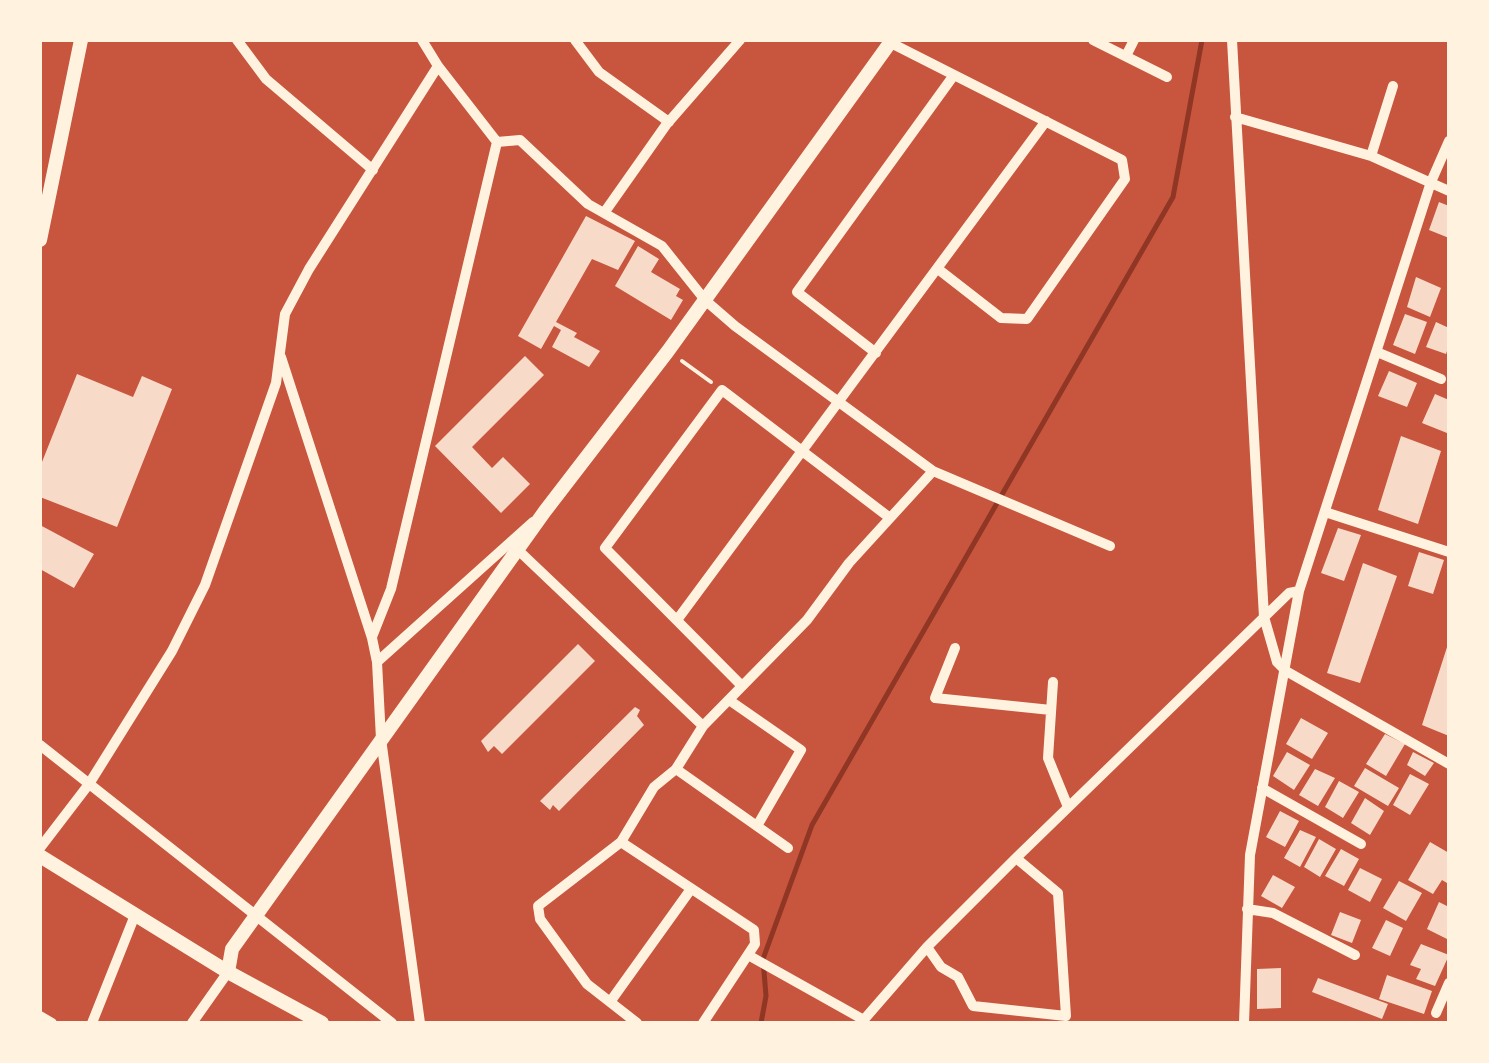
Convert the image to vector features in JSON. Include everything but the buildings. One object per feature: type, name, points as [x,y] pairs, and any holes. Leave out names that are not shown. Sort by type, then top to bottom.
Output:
[{"type":"street","points":[[40,240],[81,40]]},
{"type":"street","points":[[237,40],[266,79],[373,170]]},
{"type":"street","points":[[422,40],[497,142]]},
{"type":"street","points":[[574,40],[599,72],[669,122]]},
{"type":"street","points":[[604,213],[669,122],[740,40]]},
{"type":"street","points":[[1093,40],[1167,77]]},
{"type":"street","points":[[1126,56],[1134,40]]},
{"type":"street","points":[[1232,40],[1264,617],[1277,662],[1286,671],[1449,764]]},
{"type":"street","points":[[192,1023],[228,972],[232,949],[256,915],[545,510],[668,351],[889,41],[1122,160],[1125,180],[1027,318],[1001,318],[938,269]]},
{"type":"street","points":[[40,848],[89,784],[172,652],[205,585],[276,383],[286,314],[310,269],[438,66]]},
{"type":"street","points":[[876,353],[796,292],[954,75]]},
{"type":"street","points":[[1371,156],[1393,86]]},
{"type":"street","points":[[1236,117],[1371,156],[1449,191]]},
{"type":"street","points":[[676,620],[1046,121]]},
{"type":"street","points":[[497,142],[520,140],[588,204],[662,246],[705,300],[735,326],[933,471],[1110,546]]},
{"type":"street","points":[[1244,1023],[1250,855],[1300,592],[1431,182],[1449,141]]},
{"type":"street","points":[[372,638],[391,590],[497,142]]},
{"type":"street","points":[[1377,352],[1441,379]]},
{"type":"street","points":[[280,354],[372,638],[420,1023]]},
{"type":"street","points":[[742,686],[606,548],[722,390],[890,518]]},
{"type":"street","points":[[637,1023],[587,984],[540,920],[538,906],[621,842],[654,788],[676,769],[704,726],[807,620],[848,563],[933,471]]},
{"type":"street","points":[[377,662],[545,510]]},
{"type":"street","points":[[1325,512],[1449,552]]},
{"type":"street","points":[[518,549],[704,726]]},
{"type":"street","points":[[748,955],[862,1022],[926,947],[1016,858],[1289,593],[1300,592]]},
{"type":"street","points":[[956,648],[935,698],[1051,710]]},
{"type":"street","points":[[1053,682],[1048,758],[1068,808]]},
{"type":"street","points":[[728,700],[801,750],[757,826]]},
{"type":"street","points":[[40,745],[392,1023]]},
{"type":"street","points":[[676,769],[788,848]]},
{"type":"street","points":[[1262,788],[1361,844]]},
{"type":"street","points":[[621,842],[754,930],[755,944],[703,1023]]},
{"type":"street","points":[[40,856],[228,972],[322,1023]]},
{"type":"street","points":[[926,947],[941,966],[958,977],[972,1006],[1066,1016],[1058,893],[1016,858]]},
{"type":"street","points":[[610,1002],[692,888]]},
{"type":"street","points":[[1247,909],[1273,914],[1355,955]]},
{"type":"street","points":[[92,1023],[136,915]]},
{"type":"street","points":[[1436,1013],[1449,983]]},
{"type":"street","points":[[40,1016],[52,1023]]},
{"type":"path","points":[[668,351],[722,390]]},
{"type":"waterway","points":[[761,1023],[766,996],[763,959],[812,825],[1173,197],[1202,40]]}]
